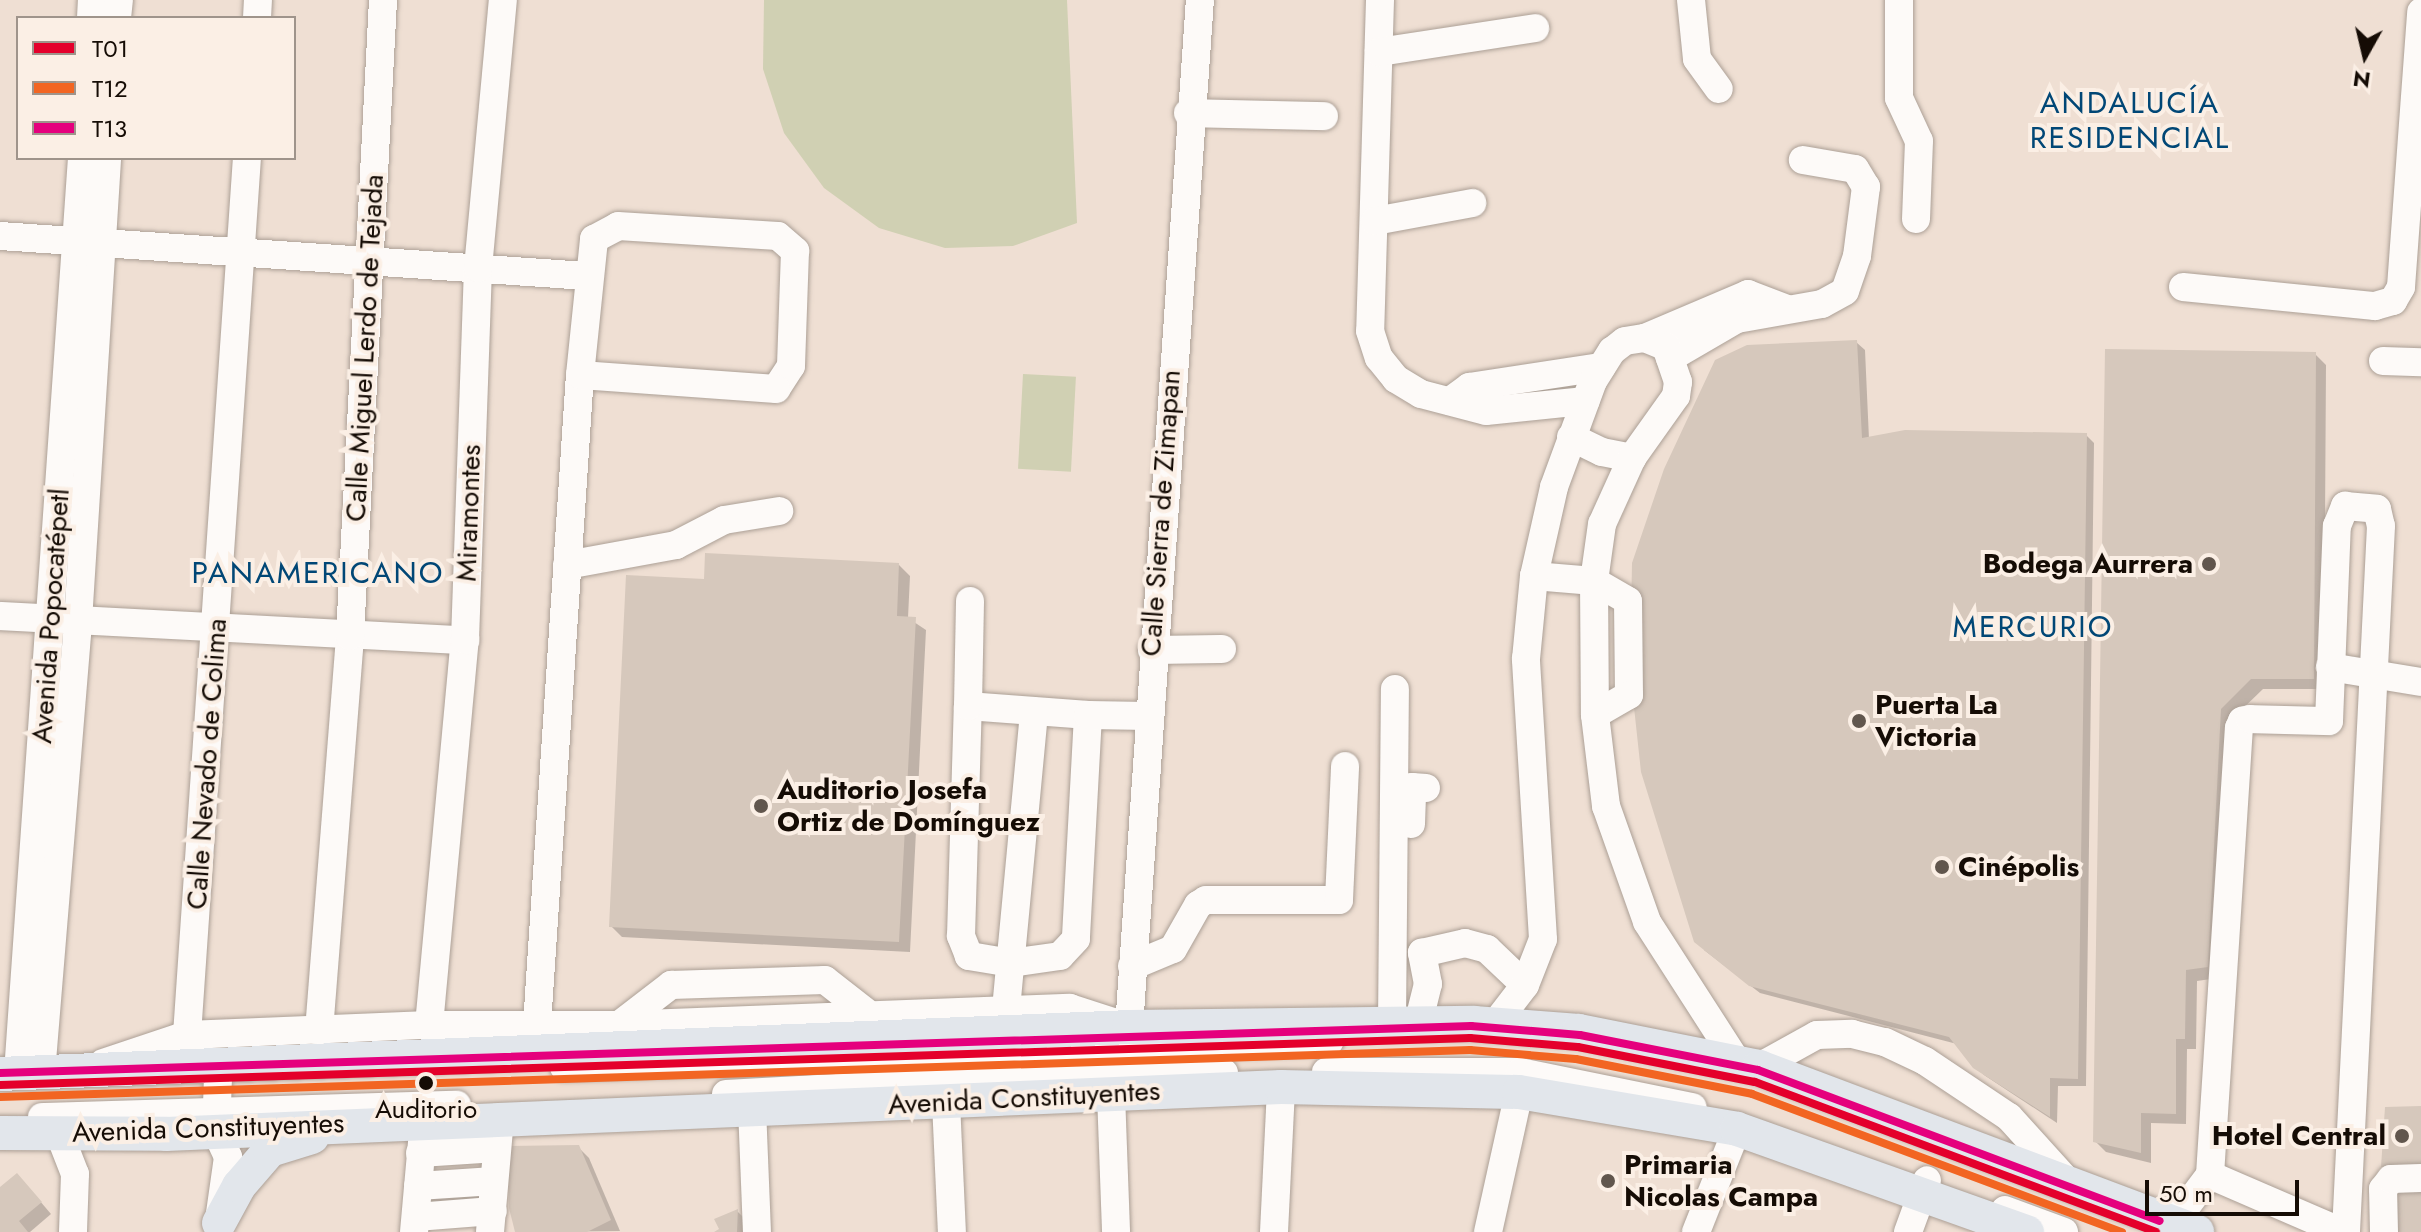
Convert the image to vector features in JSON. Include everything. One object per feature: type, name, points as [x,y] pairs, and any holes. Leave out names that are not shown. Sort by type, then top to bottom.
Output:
[{"type":"main road","points":[[15,1076],[76,1072],[212,1072],[1129,1027],[1495,1024],[1579,1031],[1748,1065],[2068,1182],[2160,1226],[2197,1232]]},
{"type":"main road","name":"Avenida Constituyentes","points":[[0,1133],[59,1133],[216,1122],[358,1122],[422,1137],[752,1108],[1281,1087],[1519,1092],[1737,1129],[1924,1188],[2027,1232]]},
{"type":"main road","points":[[218,1227],[239,1186],[270,1150],[358,1122]]},
{"type":"street","name":"Calle Miguel Lerdo de Tejada","points":[[319,1031],[350,636],[383,0]]},
{"type":"street","name":"Miramontes","points":[[429,1025],[465,640],[478,268],[503,0]]},
{"type":"street","name":"Calle Sierra de Zimapan","points":[[1129,1027],[1188,113],[1200,0]]},
{"type":"street","points":[[1380,0],[1370,331],[1379,358],[1396,379],[1421,394],[1486,411],[1585,401]]},
{"type":"street","points":[[1691,0],[1697,59],[1719,89]]},
{"type":"street","points":[[1899,0],[1899,98],[1919,141],[1916,219]]},
{"type":"street","points":[[2183,287],[2375,306],[2393,301],[2401,287],[2421,12]]},
{"type":"street","points":[[1379,52],[1535,28]]},
{"type":"street","points":[[1188,113],[1324,116]]},
{"type":"street","name":"Avenida Popocatépetl","points":[[82,160],[89,243]]},
{"type":"street","name":"Avenida Popocatépetl","points":[[15,1076],[64,620],[89,243],[107,160]]},
{"type":"street","name":"Calle Nevado de Colima","points":[[187,1035],[247,160]]},
{"type":"street","points":[[1670,358],[1737,319],[1785,308],[1822,304],[1845,291],[1857,256],[1866,187],[1855,169],[1803,160]]},
{"type":"street","points":[[1375,221],[1472,203]]},
{"type":"street","points":[[537,1025],[567,565],[580,375],[587,276],[594,239],[618,226],[778,236],[795,251],[791,366],[776,389],[580,375]]},
{"type":"street","points":[[0,236],[587,276]]},
{"type":"street","points":[[1495,1024],[1525,985],[1543,939],[1526,659],[1534,576],[1571,437],[1585,401],[1601,367],[1625,341],[1645,338],[1748,294],[1785,308]]},
{"type":"street","points":[[1645,338],[1660,342],[1670,358],[1678,382],[1676,396],[1632,458],[1602,524],[1594,581],[1595,715],[1606,806],[1647,922],[1748,1065],[1817,1035],[1852,1034],[1885,1042],[1925,1061],[2009,1117],[2068,1182]]},
{"type":"street","points":[[2383,361],[2421,362]]},
{"type":"street","points":[[1450,401],[1469,387],[1601,367]]},
{"type":"street","points":[[1571,437],[1602,452],[1632,458]]},
{"type":"street","points":[[15,1076],[1485,1039],[1578,1047],[1755,1082],[2160,1226],[2185,1208],[2210,1175],[2239,728],[2242,721],[2250,719],[2329,721],[2337,526],[2343,506],[2375,509],[2381,526],[2376,680],[2344,1232],[2291,1224],[2210,1175]]},
{"type":"street","points":[[567,565],[676,545],[724,520],[779,511]]},
{"type":"street","points":[[1534,576],[1594,581]]},
{"type":"street","points":[[970,601],[961,936],[969,956],[1011,963],[1060,956],[1076,939],[1088,715]]},
{"type":"street","points":[[0,616],[465,640]]},
{"type":"street","points":[[1152,650],[1222,649]]},
{"type":"street","points":[[2329,674],[2376,680],[2401,689],[2418,682]]},
{"type":"street","points":[[1395,689],[1405,1024]]},
{"type":"street","points":[[968,706],[1148,716]]},
{"type":"street","points":[[1006,1009],[1034,711]]},
{"type":"street","points":[[1132,966],[1173,949],[1198,905],[1206,900],[1339,900],[1345,766]]},
{"type":"street","points":[[1405,1024],[1428,984],[1422,953],[1408,911],[1412,787],[1426,788]]},
{"type":"street","points":[[1422,953],[1465,943],[1487,949],[1525,985]]},
{"type":"street","points":[[76,1072],[187,1035],[429,1025],[619,1025],[866,1012],[1070,1008],[1129,1027]]},
{"type":"street","points":[[187,1035],[212,1072],[216,1122],[228,1157],[218,1227]]},
{"type":"street","points":[[0,1119],[216,1122],[1074,1075],[1520,1072],[1600,1085],[1765,1124],[1924,1188],[2064,1232]]},
{"type":"street","points":[[1274,1232],[1281,1087]]},
{"type":"street","points":[[1488,1232],[1519,1092]]},
{"type":"street","points":[[1111,1094],[1116,1232]]},
{"type":"street","points":[[946,1102],[952,1232]]},
{"type":"street","points":[[752,1108],[757,1232]]},
{"type":"street","points":[[1696,1232],[1737,1129]]},
{"type":"street","points":[[422,1137],[415,1224],[491,1221],[498,1132]]},
{"type":"street","points":[[59,1133],[75,1174],[73,1232]]},
{"type":"street","points":[[2384,1232],[2383,1189],[2391,1179],[2421,1178]]},
{"type":"street","points":[[418,1186],[494,1181]]},
{"type":"street","points":[[1908,1232],[1924,1188]]},
{"type":"green space","points":[[764,0],[1067,0],[1077,223],[1013,246],[945,248],[879,228],[824,188],[784,133],[763,69]]},
{"type":"green space","points":[[1023,374],[1076,377],[1071,472],[1018,469]]},
{"type":"building","name":"Puerta La Victoria","points":[[1857,340],[1862,438],[1905,430],[2087,433],[2078,1079],[2050,1078],[2050,1117],[1973,1068],[1949,1037],[1749,986],[1694,942],[1641,772],[1630,670],[1632,563],[1664,469],[1715,360],[1747,345]]},
{"type":"building","points":[[2105,349],[2316,352],[2314,679],[2251,679],[2221,709],[2208,967],[2186,970],[2185,1039],[2176,1039],[2176,1114],[2141,1113],[2141,1153],[2093,1142]]},
{"type":"building","name":"Auditorio Josefa Ortiz de Domínguez","points":[[705,553],[899,563],[897,616],[916,617],[899,942],[609,927],[626,575],[704,579]]},
{"type":"building","name":"Hotel Central","points":[[2421,1106],[2421,1165],[2381,1167],[2385,1107]]},
{"type":"building","points":[[579,1145],[611,1220],[587,1232],[515,1232],[509,1208],[507,1146]]},
{"type":"building","points":[[17,1173],[42,1202],[19,1221],[28,1232],[0,1232],[0,1187]]},
{"type":"building","points":[[2389,1190],[2421,1190],[2421,1232],[2389,1232]]},
{"type":"building","points":[[738,1209],[737,1232],[714,1232],[719,1229],[714,1219]]},
{"type":"transit line","name":"T13","points":[[0,1073],[1471,1026],[1580,1035],[1758,1070],[2160,1221]]},
{"type":"transit line","name":"T01","points":[[0,1085],[1470,1038],[1578,1047],[1755,1082],[2156,1232]]},
{"type":"transit line","name":"T12","points":[[0,1097],[1470,1050],[1576,1059],[1752,1094],[2122,1232]]},
{"type":"place","name":"Bodega Aurrera","points":[[2209,564]]},
{"type":"place","name":"Puerta La Victoria","points":[[1859,721]]},
{"type":"place","name":"Auditorio Josefa Ortiz de Domínguez","points":[[761,806]]},
{"type":"place","name":"Cinépolis","points":[[1942,867]]},
{"type":"place","name":"Auditorio","points":[[426,1083]]},
{"type":"place","name":"Hotel Central","points":[[2402,1136]]},
{"type":"place","name":"Primaria Nicolas Campa","points":[[1608,1181]]},
{"type":"district","name":"ANDALUCÍA RESIDENCIAL","points":[[2130,120]]},
{"type":"district","name":"PANAMERICANO","points":[[318,573]]},
{"type":"district","name":"MERCURIO","points":[[2033,627]]}]
